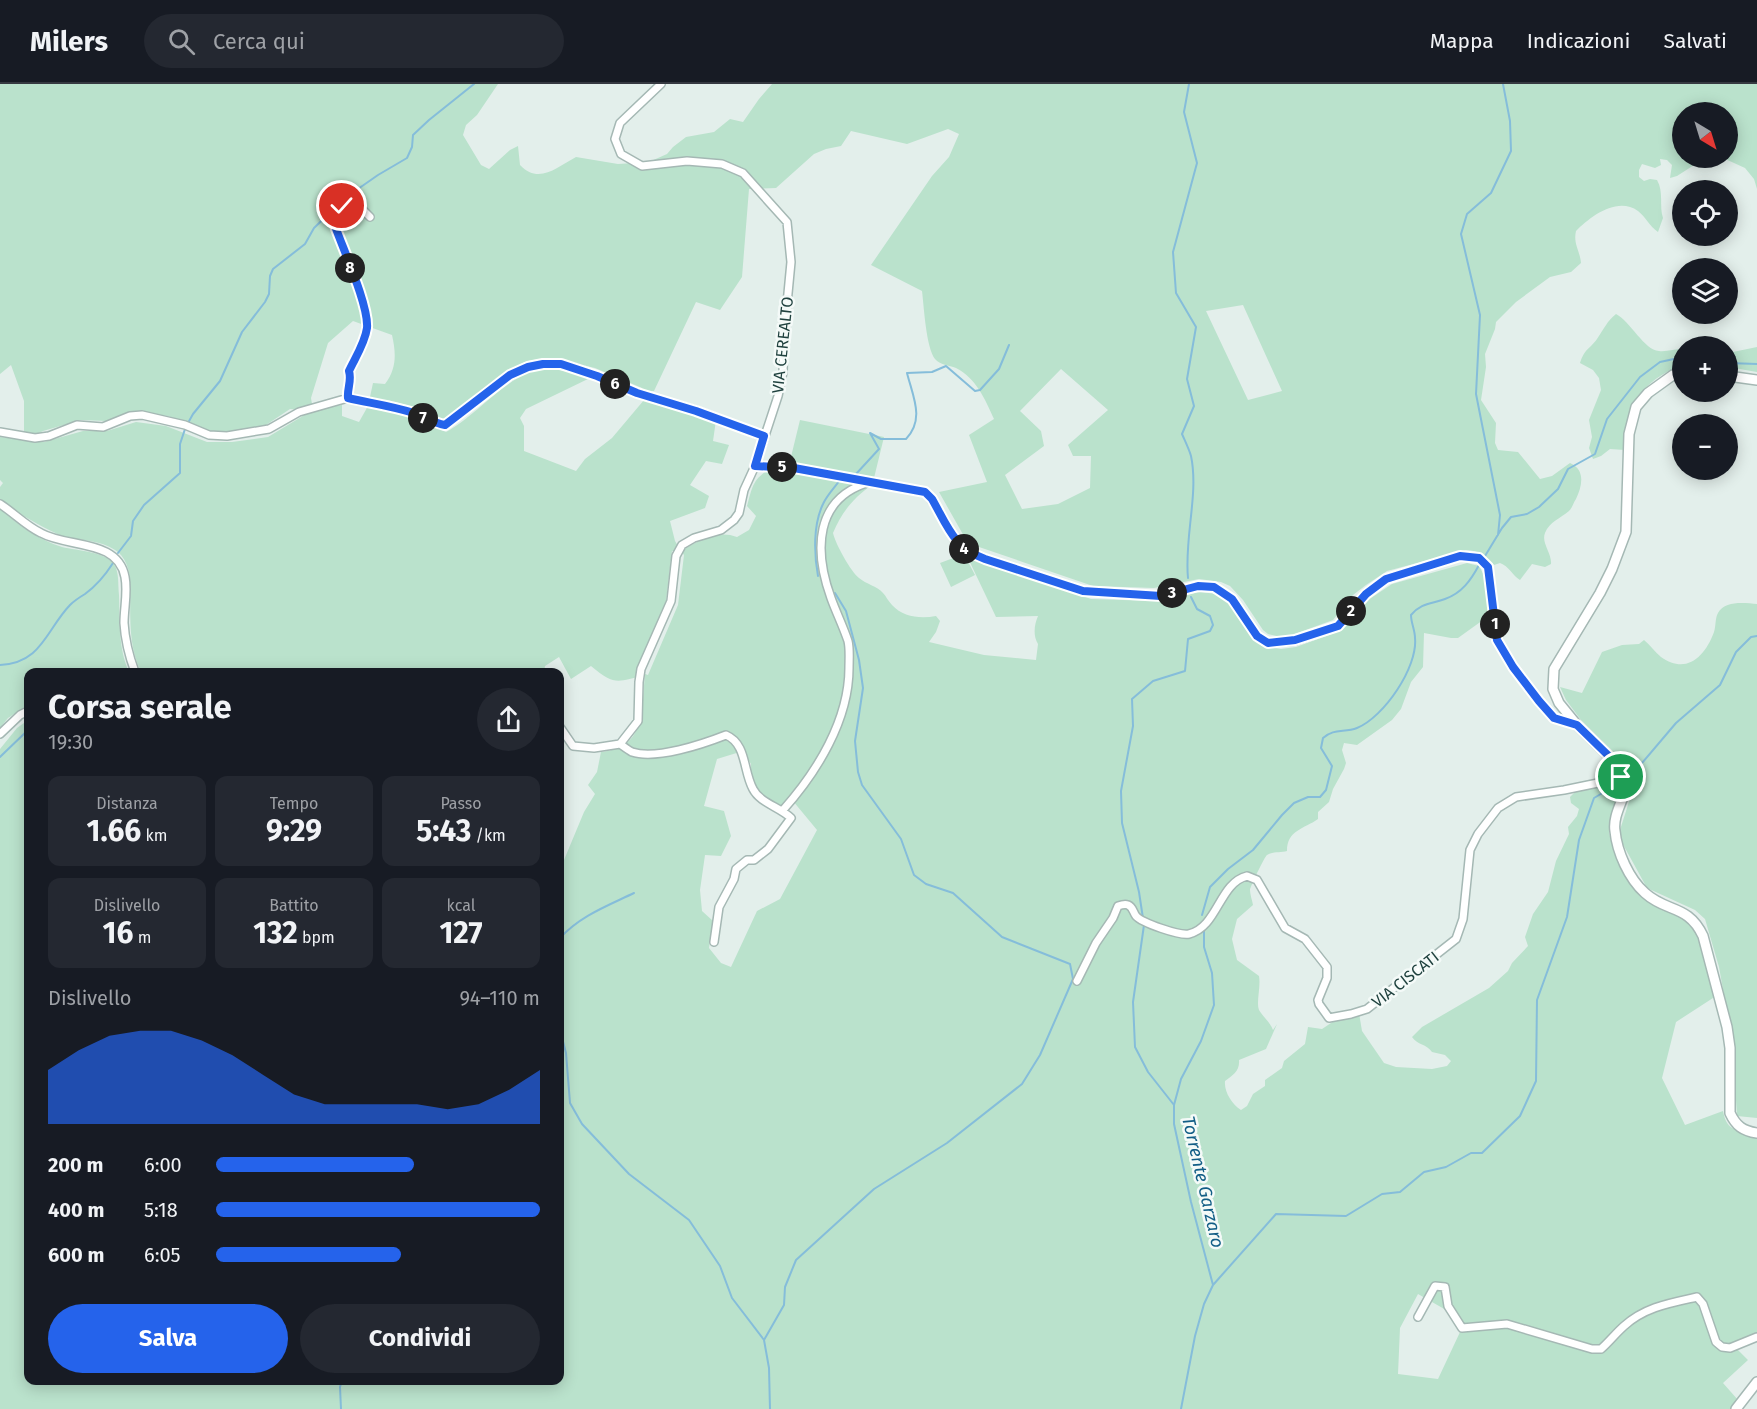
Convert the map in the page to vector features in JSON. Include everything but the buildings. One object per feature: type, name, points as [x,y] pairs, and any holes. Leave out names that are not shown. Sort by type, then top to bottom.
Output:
[{"type":"street","name":"VIA CEREALTO","points":[[620,744],[638,721],[641,669],[671,601],[676,556],[682,545],[694,538],[721,530],[739,513],[744,490],[755,466],[778,396],[783,372],[791,262],[788,222],[743,173],[722,164],[687,162],[642,166],[621,154],[615,139],[620,123],[662,84]]},
{"type":"street","points":[[348,398],[347,389],[351,378],[349,371],[366,334],[367,324],[363,305],[335,226],[337,214],[342,206],[352,203],[363,208],[370,217]]},
{"type":"street","points":[[0,432],[35,438],[76,425],[103,427],[130,416],[142,415],[185,425],[209,435],[227,436],[269,429],[299,412],[348,398],[393,407],[416,414],[433,423],[445,425],[510,375],[528,367],[561,364],[637,393],[696,411],[764,436]]},
{"type":"street","points":[[1672,376],[1648,393],[1636,407],[1632,417],[1629,434],[1626,532],[1622,546],[1600,593],[1554,669],[1553,689],[1559,703],[1577,725],[1627,779],[1614,829],[1624,863],[1646,894],[1690,916],[1703,936],[1727,1027],[1730,1048],[1730,1113],[1741,1130],[1757,1134]]},
{"type":"street","points":[[1738,377],[1757,380]]},
{"type":"street","points":[[755,466],[794,468],[925,492],[932,499],[956,541],[970,554],[1083,591],[1161,596],[1198,586],[1214,587],[1232,599],[1257,636],[1268,643],[1295,640],[1338,626],[1366,594],[1386,579],[1460,556],[1479,558],[1488,567],[1497,640],[1539,701],[1554,718],[1577,725]]},
{"type":"street","points":[[783,810],[794,798],[831,739],[846,702],[849,643],[830,597],[822,567],[821,533],[826,518],[844,493],[854,486],[871,481]]},
{"type":"street","points":[[0,504],[41,533],[61,541],[99,548],[115,557],[121,565],[125,578],[124,626],[134,668]]},
{"type":"street","points":[[0,734],[4,728],[24,714]]},
{"type":"street","points":[[564,733],[573,746],[594,748],[620,744],[632,752],[656,753],[692,748],[726,735],[734,739],[739,747],[753,791],[770,805],[783,810],[791,818],[768,849],[754,860],[747,860],[736,869],[734,879],[719,907],[714,942]]},
{"type":"street","name":"VIA CISCATI","points":[[1077,981],[1095,943],[1113,918],[1118,906],[1127,905],[1131,907],[1136,917],[1182,936],[1192,934],[1209,921],[1231,887],[1247,876],[1257,880],[1285,928],[1305,939],[1327,967],[1327,978],[1318,1000],[1329,1018],[1342,1017],[1367,1009],[1456,939],[1463,919],[1470,850],[1478,834],[1498,808],[1516,797],[1627,779]]},
{"type":"street","points":[[1418,1317],[1435,1286],[1445,1287],[1448,1306],[1462,1328],[1507,1324],[1571,1344],[1601,1349],[1635,1316],[1653,1307],[1697,1297],[1703,1304],[1716,1342],[1722,1347],[1730,1348],[1757,1337]]},
{"type":"street","points":[[1736,1409],[1757,1382]]},
{"type":"green space","points":[[0,84],[498,84],[477,115],[466,125],[463,135],[481,165],[489,169],[510,150],[518,146],[520,165],[534,174],[541,174],[576,157],[618,164],[649,162],[667,154],[686,137],[714,132],[730,119],[743,122],[772,84],[1757,84],[1757,189],[1754,179],[1745,168],[1738,165],[1738,102],[1672,102],[1672,165],[1667,160],[1660,159],[1661,165],[1655,168],[1642,164],[1639,170],[1639,177],[1644,181],[1657,180],[1659,185],[1663,218],[1658,232],[1641,213],[1630,207],[1621,206],[1604,210],[1576,231],[1575,240],[1581,263],[1571,272],[1550,277],[1516,302],[1496,322],[1485,354],[1486,367],[1481,400],[1496,423],[1495,443],[1498,450],[1518,452],[1540,479],[1552,476],[1570,463],[1581,474],[1581,484],[1571,508],[1552,523],[1545,533],[1544,541],[1551,564],[1545,567],[1532,564],[1520,580],[1503,564],[1494,565],[1482,554],[1466,550],[1387,571],[1353,595],[1333,620],[1281,637],[1268,634],[1263,630],[1243,600],[1230,586],[1221,582],[1199,579],[1154,588],[1093,586],[979,547],[965,538],[939,492],[987,482],[969,435],[994,419],[983,397],[969,377],[956,368],[942,364],[935,359],[927,336],[922,291],[871,265],[932,176],[949,157],[959,134],[948,129],[907,144],[851,131],[841,146],[814,154],[776,188],[749,189],[742,277],[720,310],[696,302],[654,391],[647,400],[716,420],[713,441],[729,445],[722,464],[706,461],[690,485],[709,496],[705,508],[670,521],[675,541],[681,551],[708,537],[722,534],[737,537],[749,530],[756,516],[747,506],[752,490],[759,477],[768,470],[872,485],[849,506],[833,533],[848,564],[859,578],[881,591],[901,612],[918,617],[936,616],[940,621],[929,642],[984,655],[1036,660],[1038,644],[1035,630],[1038,616],[996,617],[966,554],[1091,599],[1154,601],[1200,592],[1217,594],[1233,608],[1254,639],[1262,646],[1281,649],[1296,647],[1340,631],[1362,604],[1392,584],[1467,563],[1479,566],[1486,579],[1490,615],[1458,638],[1424,633],[1423,667],[1411,682],[1401,709],[1392,720],[1357,745],[1344,743],[1342,750],[1346,763],[1344,769],[1329,802],[1318,812],[1318,819],[1293,834],[1287,851],[1267,855],[1252,883],[1250,890],[1253,905],[1237,919],[1232,939],[1237,960],[1259,976],[1259,1010],[1273,1030],[1277,1024],[1266,1049],[1239,1060],[1237,1070],[1225,1081],[1229,1097],[1241,1110],[1247,1106],[1253,1094],[1265,1086],[1265,1080],[1282,1068],[1284,1061],[1305,1044],[1308,1027],[1322,1029],[1337,1019],[1359,1013],[1362,1031],[1384,1063],[1396,1067],[1432,1069],[1447,1066],[1451,1061],[1445,1055],[1432,1052],[1412,1037],[1422,1027],[1489,988],[1508,971],[1512,963],[1528,946],[1525,937],[1533,914],[1548,892],[1556,861],[1569,834],[1568,827],[1577,816],[1579,809],[1571,803],[1570,797],[1578,789],[1599,786],[1621,792],[1609,828],[1612,844],[1620,864],[1641,896],[1690,920],[1699,929],[1724,995],[1719,967],[1705,919],[1695,910],[1647,888],[1620,839],[1619,833],[1634,786],[1632,770],[1581,720],[1566,700],[1560,687],[1582,693],[1602,652],[1622,645],[1639,644],[1644,640],[1661,657],[1670,662],[1686,664],[1694,661],[1710,641],[1715,630],[1717,615],[1721,609],[1736,603],[1757,604],[1757,1118],[1737,1116],[1732,1040],[1724,997],[1713,998],[1676,1022],[1662,1078],[1685,1125],[1723,1111],[1727,1123],[1734,1129],[1757,1131],[1757,1334],[1733,1345],[1748,1360],[1723,1383],[1738,1400],[1731,1409],[0,1409],[0,749],[17,728],[24,723],[24,1385],[564,1385],[564,860],[584,812],[595,794],[588,785],[597,772],[601,752],[616,749],[627,743],[639,725],[645,675],[616,681],[591,666],[571,679],[559,657],[545,668],[140,668],[132,639],[129,573],[122,556],[103,544],[57,534],[0,503],[0,487],[3,483],[0,480],[0,437],[24,440],[24,401],[11,365],[0,374]],"holes":[[[1243,305],[1282,391],[1248,400],[1206,311]],[[353,321],[392,335],[395,354],[394,366],[389,378],[385,384],[373,383],[368,406],[359,422],[342,416],[342,405],[313,410],[311,398],[328,343]],[[553,358],[595,368],[642,388],[647,400],[644,400],[612,438],[585,459],[576,471],[524,451],[524,426],[520,418],[526,409],[590,378],[552,369],[540,369],[528,373],[504,387],[469,417],[446,432],[410,417],[369,406],[387,400],[414,407],[445,420],[514,368],[528,361]],[[1061,369],[1108,410],[1068,445],[1073,456],[1091,456],[1090,488],[1058,504],[1022,509],[1005,475],[1044,446],[1041,431],[1020,411]],[[290,409],[311,411],[268,437],[232,442],[207,442],[166,426],[136,422],[107,431],[83,431],[44,442],[26,440],[43,431],[81,420],[106,421],[134,412],[168,416],[209,431],[232,432],[263,427]],[[672,551],[681,551],[684,555],[678,605],[648,675],[636,671],[666,601]],[[743,751],[751,764],[751,793],[784,812],[793,801],[817,830],[780,899],[757,911],[731,967],[721,963],[709,948],[713,921],[702,911],[700,890],[705,855],[721,856],[731,836],[724,811],[704,806],[717,759]],[[1418,1294],[1446,1310],[1461,1330],[1438,1379],[1398,1374],[1400,1328]]]},
{"type":"green space","points":[[1672,165],[1672,168],[1689,168],[1677,176],[1670,178]]},
{"type":"green space","points":[[1616,314],[1622,318],[1653,349],[1672,350],[1672,369],[1646,387],[1639,396],[1629,419],[1625,450],[1610,449],[1593,459],[1589,448],[1592,437],[1589,420],[1601,390],[1599,378],[1593,370],[1580,363],[1585,352]]},
{"type":"green space","points":[[1757,347],[1757,372],[1738,369],[1738,351]]},
{"type":"green space","points":[[800,420],[884,437],[874,478],[789,465]]},
{"type":"green space","points":[[0,508],[21,526],[45,540],[62,547],[100,555],[113,562],[118,578],[121,644],[127,668],[24,668],[24,708],[8,718],[0,728]]},
{"type":"green space","points":[[964,554],[975,575],[951,587],[940,563]]},
{"type":"waterway","points":[[188,423],[220,381],[242,332],[265,302],[269,294],[270,276],[273,269],[305,244],[314,228],[345,198],[407,158],[412,147],[413,135],[474,84]]},
{"type":"waterway","points":[[1188,578],[1193,471],[1191,456],[1182,434],[1194,406],[1187,379],[1196,327],[1176,293],[1173,252],[1197,163],[1184,112],[1189,84]]},
{"type":"waterway","points":[[1498,535],[1500,515],[1476,394],[1480,315],[1461,234],[1467,214],[1491,193],[1511,151],[1510,121],[1503,84]]},
{"type":"waterway","points":[[856,474],[879,449],[870,433],[881,439],[906,439],[912,431],[916,408],[907,373],[932,372],[946,366],[975,391],[980,390],[999,369],[1009,345]]},
{"type":"waterway","name":"Torrente Garzaro","points":[[1485,556],[1511,517],[1527,514],[1539,507],[1558,489],[1568,469],[1595,454],[1607,419],[1640,377],[1660,362],[1672,359]]},
{"type":"waterway","name":"Torrente Garzaro","points":[[1738,363],[1757,364]]},
{"type":"waterway","points":[[118,553],[131,536],[133,521],[144,505],[180,473],[180,444],[185,429]]},
{"type":"waterway","points":[[818,576],[815,549],[817,521],[825,501],[840,480]]},
{"type":"waterway","points":[[0,665],[14,663],[34,652],[70,605],[93,587],[113,563]]},
{"type":"waterway","name":"Torrente Garzaro","points":[[1202,915],[1210,887],[1228,869],[1253,850],[1294,803],[1308,797],[1320,797],[1326,790],[1332,766],[1321,748],[1323,738],[1331,733],[1357,728],[1367,722],[1378,713],[1397,690],[1411,663],[1414,650],[1415,635],[1411,615],[1422,606],[1445,599],[1461,590],[1479,565]]},
{"type":"waterway","points":[[764,1340],[784,1305],[785,1287],[796,1260],[874,1189],[947,1143],[1022,1084],[1040,1055],[1073,979],[1070,964],[1002,937],[953,893],[926,884],[914,875],[901,839],[862,785],[858,772],[855,741],[863,688],[859,660],[846,611],[835,593]]},
{"type":"waterway","points":[[1174,1105],[1148,1072],[1135,1047],[1133,1002],[1144,925],[1139,892],[1122,823],[1121,791],[1133,726],[1132,699],[1153,681],[1185,671],[1188,639],[1210,631],[1213,625],[1210,616],[1197,609],[1191,597]]},
{"type":"waterway","points":[[1631,776],[1676,723],[1720,685],[1736,652],[1751,637],[1757,636]]},
{"type":"waterway","points":[[0,757],[24,734]]},
{"type":"waterway","points":[[1213,1285],[1276,1214],[1346,1216],[1382,1194],[1400,1192],[1424,1172],[1446,1167],[1471,1153],[1482,1153],[1520,1116],[1536,1081],[1537,1000],[1567,917],[1579,840],[1594,798],[1623,781]]},
{"type":"waterway","points":[[564,934],[585,918],[634,893]]},
{"type":"waterway","name":"Torrente Garzaro","points":[[1181,1409],[1195,1336],[1204,1304],[1213,1285],[1191,1202],[1174,1124],[1174,1105],[1181,1079],[1201,1041],[1214,1005],[1212,973],[1204,947],[1204,929]]},
{"type":"waterway","points":[[564,1045],[570,1103],[582,1124],[629,1174],[689,1220],[720,1266],[732,1298],[764,1340],[769,1368],[770,1409]]},
{"type":"waterway","points":[[341,1385],[341,1409]]},
{"type":"route","points":[[342,206],[337,214],[335,226],[363,305],[367,324],[366,334],[349,371],[351,378],[347,389],[348,398],[393,407],[416,414],[433,423],[445,425],[510,375],[528,367],[561,364],[637,393],[696,411],[764,436],[755,466],[794,468],[925,492],[932,499],[956,541],[970,554],[1083,591],[1161,596],[1198,586],[1214,587],[1232,599],[1257,636],[1268,643],[1295,640],[1338,626],[1366,594],[1386,579],[1460,556],[1479,558],[1488,567],[1497,640],[1513,667],[1554,718],[1577,725],[1627,777],[1621,777]]}]
